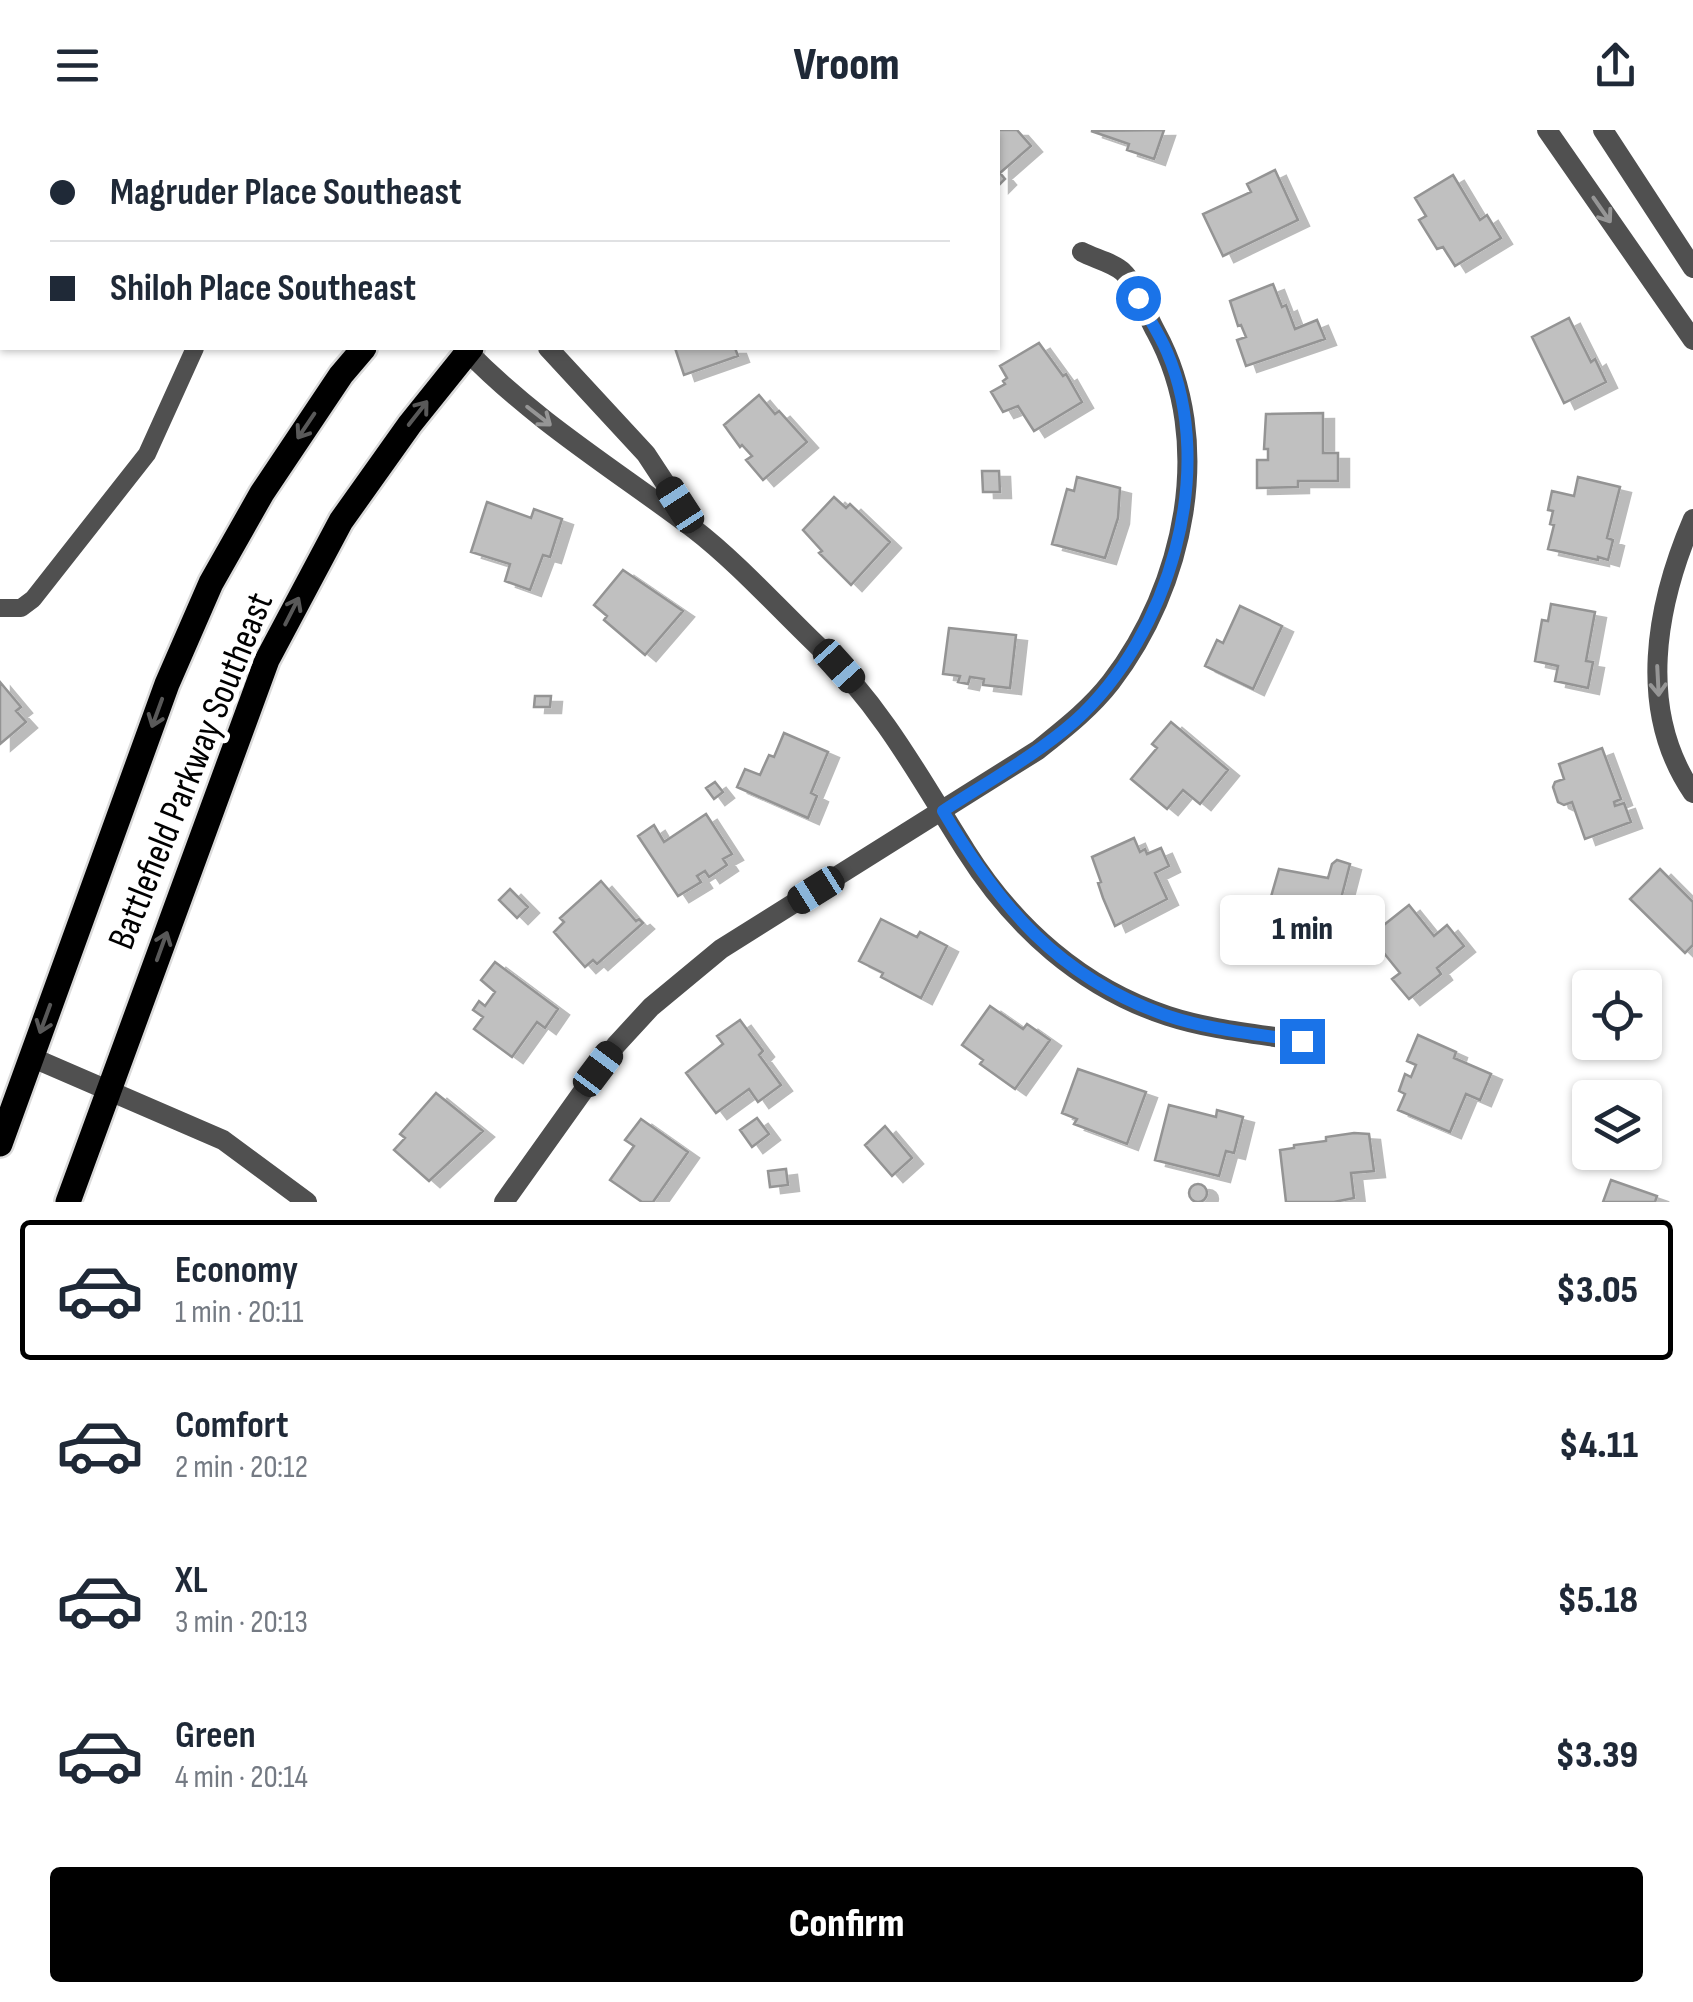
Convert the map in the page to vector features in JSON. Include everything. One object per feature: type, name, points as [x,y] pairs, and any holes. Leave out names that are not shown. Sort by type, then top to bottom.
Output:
[{"type":"main road","name":"Battlefield Parkway Southeast","points":[[0,1144],[167,684],[210,584],[314,413],[362,350]]},
{"type":"main road","name":"Battlefield Parkway Southeast","points":[[68,1202],[267,660],[340,520],[466,350]]},
{"type":"street","points":[[1547,130],[1693,340]]},
{"type":"street","points":[[1603,130],[1693,268]]},
{"type":"street","points":[[504,1202],[580,1092],[652,1007],[721,950],[1038,750],[1076,720],[1109,684],[1139,641],[1154,613],[1176,550],[1185,498],[1186,448],[1180,400],[1167,353],[1123,271],[1082,252]]},
{"type":"street","points":[[468,350],[503,388],[696,531],[839,666],[873,704],[1006,906],[1039,941],[1119,996],[1168,1016],[1302,1041]]},
{"type":"street","points":[[550,350],[646,454],[696,531]]},
{"type":"street","points":[[1693,520],[1672,567],[1660,622],[1658,698],[1666,734],[1693,794]]},
{"type":"street","points":[[1660,622],[1693,555]]},
{"type":"street","points":[[31,1057],[223,1140],[307,1202]]},
{"type":"lane","points":[[0,608],[20,608],[32,599],[147,454],[194,350]]},
{"type":"building","points":[[1000,130],[1017,130],[1031,146],[1000,173]]},
{"type":"building","points":[[1164,130],[1154,159],[1127,150],[1129,144],[1091,131]]},
{"type":"building","points":[[1275,170],[1298,220],[1223,256],[1203,214],[1251,192],[1247,184]]},
{"type":"building","points":[[1453,175],[1480,220],[1487,215],[1501,238],[1455,266],[1443,247],[1437,249],[1419,220],[1426,216],[1415,198]]},
{"type":"building","points":[[1273,284],[1295,329],[1317,320],[1325,339],[1246,366],[1237,340],[1246,337],[1230,301]]},
{"type":"building","points":[[1569,318],[1606,382],[1564,403],[1532,337]]},
{"type":"building","points":[[1039,343],[1063,376],[1066,374],[1082,402],[1034,431],[1018,406],[1003,412],[991,392],[1005,384],[1007,378],[1000,366]]},
{"type":"building","points":[[676,350],[736,350],[738,356],[684,375]]},
{"type":"building","points":[[759,395],[807,442],[763,480],[746,460],[752,456],[724,425]]},
{"type":"building","points":[[1323,413],[1323,453],[1338,453],[1338,481],[1298,481],[1298,487],[1257,488],[1257,460],[1268,460],[1268,449],[1264,449],[1266,414]]},
{"type":"building","points":[[982,471],[999,471],[1000,492],[983,492]]},
{"type":"building","points":[[1077,477],[1120,488],[1118,518],[1105,558],[1052,544],[1067,489],[1074,491]]},
{"type":"building","points":[[1578,477],[1620,487],[1607,538],[1613,540],[1608,560],[1548,549],[1554,525],[1550,524],[1553,511],[1548,510],[1552,491],[1574,496]]},
{"type":"building","points":[[834,497],[846,508],[850,504],[890,542],[851,585],[819,553],[822,551],[803,530]]},
{"type":"building","points":[[487,502],[531,518],[534,509],[562,519],[550,557],[543,555],[530,590],[505,581],[510,564],[471,552]]},
{"type":"building","points":[[623,570],[683,611],[645,655],[604,620],[607,616],[594,605]]},
{"type":"building","points":[[1551,604],[1595,612],[1586,661],[1593,662],[1588,688],[1555,681],[1558,666],[1535,661],[1542,620],[1548,621]]},
{"type":"building","points":[[1240,606],[1282,626],[1253,689],[1205,666],[1217,640],[1223,643]]},
{"type":"building","points":[[949,628],[1016,635],[1010,688],[983,685],[984,679],[970,677],[968,684],[958,682],[960,676],[943,674]]},
{"type":"building","points":[[0,682],[21,707],[16,711],[26,722],[0,744]]},
{"type":"building","points":[[535,696],[551,696],[550,707],[534,707]]},
{"type":"building","points":[[1171,722],[1228,770],[1200,804],[1183,790],[1167,809],[1131,779],[1157,748],[1152,744]]},
{"type":"building","points":[[784,733],[828,752],[811,793],[817,796],[808,818],[737,787],[745,769],[760,775],[769,755],[774,757]]},
{"type":"building","points":[[1602,748],[1621,799],[1614,802],[1615,806],[1624,803],[1631,822],[1585,839],[1572,802],[1558,802],[1553,787],[1564,779],[1559,764]]},
{"type":"building","points":[[715,782],[723,792],[714,799],[706,788]]},
{"type":"building","points":[[706,814],[732,854],[723,859],[727,865],[709,877],[705,871],[697,876],[701,882],[678,896],[638,836],[654,825],[664,842]]},
{"type":"building","points":[[1134,838],[1140,852],[1145,849],[1147,854],[1161,848],[1169,866],[1155,873],[1167,899],[1115,926],[1092,857]]},
{"type":"building","points":[[1337,860],[1350,864],[1330,941],[1303,934],[1306,925],[1266,914],[1279,869],[1328,878]]},
{"type":"building","points":[[1660,869],[1693,902],[1693,945],[1685,953],[1630,899]]},
{"type":"building","points":[[601,881],[636,921],[643,923],[597,964],[593,960],[585,967],[554,932],[564,922],[560,918]]},
{"type":"building","points":[[510,889],[528,907],[517,918],[499,900]]},
{"type":"building","points":[[1409,905],[1434,936],[1447,925],[1464,946],[1437,968],[1441,974],[1409,999],[1392,979],[1400,973],[1370,936]]},
{"type":"building","points":[[881,919],[917,937],[920,932],[947,946],[921,998],[859,961]]},
{"type":"building","points":[[495,962],[558,1009],[545,1028],[537,1022],[512,1057],[474,1029],[483,1017],[473,1010],[479,1001],[485,1006],[495,992],[481,980]]},
{"type":"building","points":[[990,1006],[1023,1029],[1027,1024],[1050,1040],[1015,1089],[980,1064],[983,1060],[962,1045]]},
{"type":"building","points":[[740,1020],[781,1085],[758,1102],[749,1089],[716,1113],[686,1073],[723,1044],[717,1036]]},
{"type":"building","points":[[1418,1035],[1456,1052],[1454,1058],[1491,1074],[1480,1100],[1466,1094],[1450,1132],[1398,1110],[1405,1094],[1399,1091],[1405,1074],[1411,1077],[1416,1065],[1407,1061]]},
{"type":"building","points":[[1078,1069],[1146,1092],[1127,1144],[1074,1124],[1077,1119],[1062,1113]]},
{"type":"building","points":[[436,1093],[483,1131],[429,1181],[394,1150],[405,1138],[400,1134]]},
{"type":"building","points":[[1169,1105],[1216,1117],[1217,1110],[1243,1117],[1234,1153],[1226,1151],[1219,1176],[1155,1160]]},
{"type":"building","points":[[757,1118],[769,1134],[752,1147],[740,1130]]},
{"type":"building","points":[[641,1119],[688,1152],[653,1202],[642,1202],[610,1180],[634,1146],[625,1140]]},
{"type":"building","points":[[885,1126],[912,1158],[892,1176],[865,1145]]},
{"type":"building","points":[[1354,1133],[1369,1134],[1374,1171],[1351,1173],[1354,1198],[1286,1202],[1280,1150]]},
{"type":"building","points":[[786,1169],[788,1185],[770,1187],[768,1171]]},
{"type":"building","points":[[1611,1180],[1657,1196],[1655,1202],[1603,1202]]},
{"type":"building","points":[[1198,1184],[1207,1193],[1198,1202],[1189,1193]]},
{"type":"route","points":[[1138,298],[1167,353],[1180,400],[1186,448],[1185,498],[1176,550],[1160,598],[1139,641],[1109,684],[1076,720],[1038,750],[943,811],[1006,906],[1039,941],[1076,970],[1119,996],[1168,1016],[1302,1041]]}]
